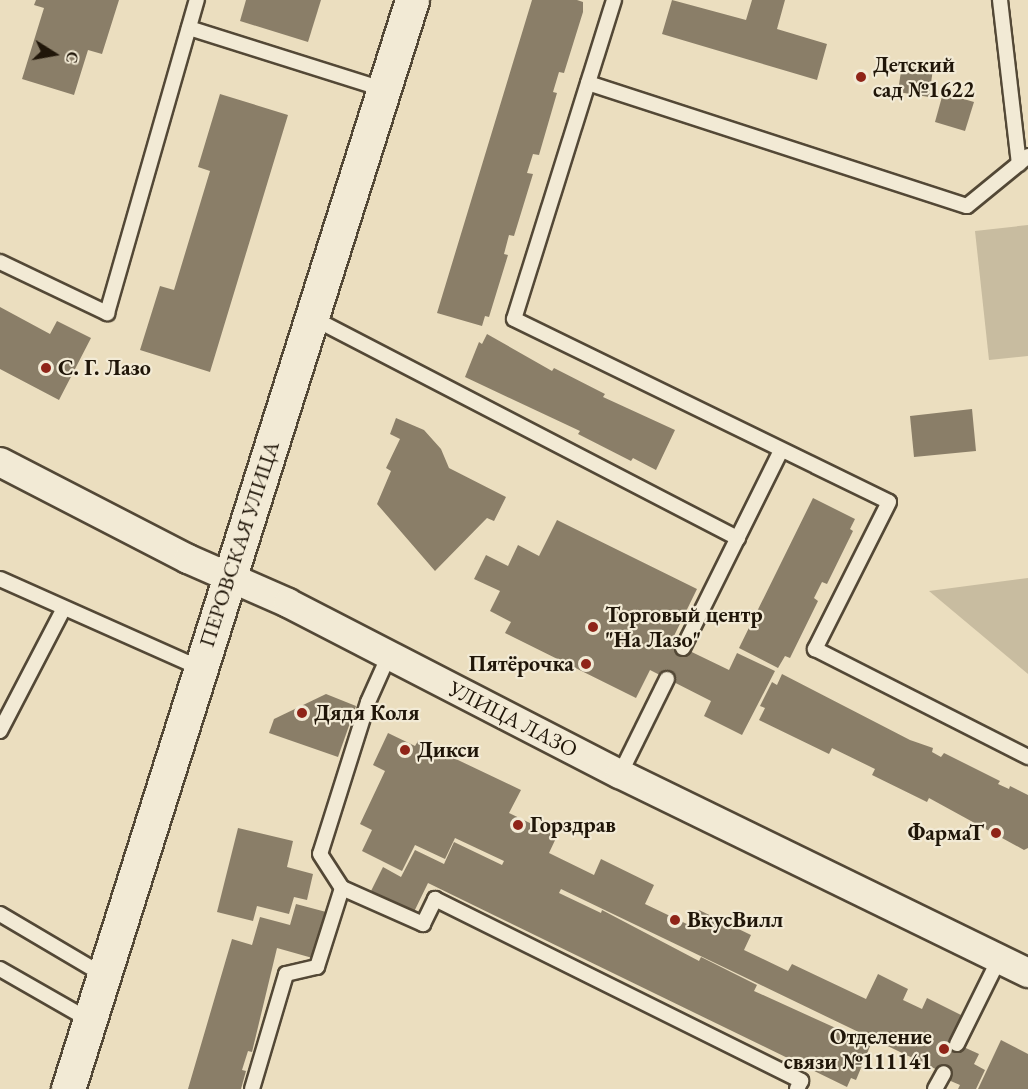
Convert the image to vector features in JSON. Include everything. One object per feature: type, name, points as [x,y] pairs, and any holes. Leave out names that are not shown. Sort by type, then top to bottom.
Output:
[{"type":"main road","name":"ПЕРОВСКАЯ УЛИЦА","points":[[68,1089],[228,576],[412,0]]},
{"type":"street","name":"УЛИЦА ЛАЗО","points":[[0,462],[389,655],[620,774],[1028,973]]},
{"type":"lane","points":[[0,262],[107,313],[197,0]]},
{"type":"lane","points":[[614,0],[514,319],[889,502],[815,649],[1028,757]]},
{"type":"lane","points":[[588,83],[967,206],[1023,160],[1000,0]]},
{"type":"lane","points":[[189,28],[383,88]]},
{"type":"lane","points":[[311,317],[738,538]]},
{"type":"lane","points":[[683,648],[782,451]]},
{"type":"lane","points":[[0,579],[63,610],[200,668]]},
{"type":"lane","points":[[0,731],[63,610]]},
{"type":"lane","points":[[389,655],[368,702],[320,854],[342,888],[423,924],[435,899],[801,1081],[797,1089]]},
{"type":"lane","points":[[620,774],[667,679]]},
{"type":"lane","points":[[252,1089],[286,974],[317,967],[342,888]]},
{"type":"lane","points":[[0,914],[103,975]]},
{"type":"lane","points":[[957,1044],[999,959]]},
{"type":"lane","points":[[0,969],[89,1020]]},
{"type":"lane","points":[[935,1089],[944,1073]]},
{"type":"shaded area","points":[[1028,225],[1028,356],[989,360],[975,231]]},
{"type":"shaded area","points":[[1028,578],[1028,674],[929,591]]},
{"type":"building","points":[[36,0],[119,0],[102,54],[88,50],[74,95],[22,79],[44,8],[34,5]]},
{"type":"building","points":[[246,0],[321,0],[308,42],[240,21]]},
{"type":"building","points":[[532,0],[577,0],[583,2],[583,12],[564,73],[559,72],[553,92],[557,93],[539,155],[533,154],[527,173],[533,174],[514,236],[509,235],[504,254],[508,255],[489,317],[485,316],[482,326],[437,313]]},
{"type":"building","points":[[672,0],[746,20],[752,0],[785,0],[777,29],[827,44],[817,80],[662,34]]},
{"type":"building","points":[[902,64],[933,69],[929,97],[898,92]]},
{"type":"building","points":[[943,93],[974,102],[965,131],[935,122]]},
{"type":"building","points":[[220,94],[288,115],[210,372],[140,350],[160,286],[174,290],[210,171],[198,167]]},
{"type":"building","points":[[0,307],[50,334],[57,321],[91,338],[59,400],[0,369]]},
{"type":"building","points":[[487,334],[552,371],[554,368],[605,394],[603,397],[675,430],[656,470],[633,458],[631,461],[578,434],[580,431],[465,377],[479,342],[482,344]]},
{"type":"building","points":[[972,409],[976,451],[914,457],[910,416]]},
{"type":"building","points":[[396,418],[424,430],[441,449],[449,468],[506,497],[494,521],[487,518],[435,571],[377,504],[391,471],[386,468],[400,439],[390,434]]},
{"type":"building","points":[[813,498],[855,519],[850,529],[853,531],[827,584],[822,582],[814,598],[818,601],[790,658],[785,656],[778,668],[739,648]]},
{"type":"building","name":"Торговый центр \"На Лазо\"","points":[[557,520],[697,589],[671,642],[729,670],[737,653],[775,671],[742,735],[704,716],[711,701],[650,670],[636,698],[505,633],[511,622],[490,611],[500,591],[474,579],[486,555],[508,566],[518,545],[539,556]]},
{"type":"building","points":[[782,674],[910,740],[933,748],[932,752],[941,757],[944,753],[1000,781],[998,784],[1009,789],[1010,786],[1028,795],[1028,848],[1024,850],[929,798],[927,802],[872,775],[875,769],[832,748],[829,754],[759,720],[765,708],[760,706],[772,682],[777,685]]},
{"type":"building","points":[[326,694],[356,706],[338,757],[269,733],[274,719]]},
{"type":"building","points":[[388,733],[415,746],[418,741],[521,790],[509,813],[557,836],[549,853],[594,875],[601,859],[654,885],[645,904],[691,926],[699,910],[751,935],[744,950],[788,971],[792,964],[866,999],[878,974],[908,989],[903,1000],[922,1009],[927,998],[969,1019],[957,1044],[979,1054],[974,1064],[985,1070],[976,1089],[958,1089],[960,1085],[946,1079],[948,1075],[561,889],[559,893],[601,913],[602,910],[699,961],[701,957],[757,985],[754,991],[871,1044],[856,1080],[851,1078],[847,1087],[428,883],[412,916],[369,895],[383,867],[401,877],[415,850],[444,864],[454,842],[502,865],[504,861],[455,838],[445,859],[415,845],[402,871],[362,851],[372,830],[360,824],[385,771],[373,765]]},
{"type":"building","points":[[238,828],[293,841],[287,867],[313,874],[307,900],[294,897],[289,914],[257,906],[253,921],[217,912]]},
{"type":"building","points":[[296,904],[330,913],[316,959],[277,948],[252,1052],[248,1051],[242,1070],[246,1071],[241,1089],[188,1089],[232,939],[252,945],[260,917],[290,925]]},
{"type":"building","points":[[1001,1040],[1028,1054],[1028,1089],[978,1089]]},
{"type":"place","name":"Детский сад №1622","points":[[861,77]]},
{"type":"place","name":"С. Г. Лазо","points":[[46,368]]},
{"type":"place","name":"Торговый центр \"На Лазо\"","points":[[593,627]]},
{"type":"place","name":"Пятёрочка","points":[[586,664]]},
{"type":"place","name":"Дядя Коля","points":[[302,713]]},
{"type":"place","name":"Дикси","points":[[405,750]]},
{"type":"place","name":"Горздрав","points":[[518,825]]},
{"type":"place","name":"ФармаТ","points":[[996,833]]},
{"type":"place","name":"ВкусВилл","points":[[675,920]]},
{"type":"place","name":"Отделение связи №111141","points":[[944,1049]]}]
